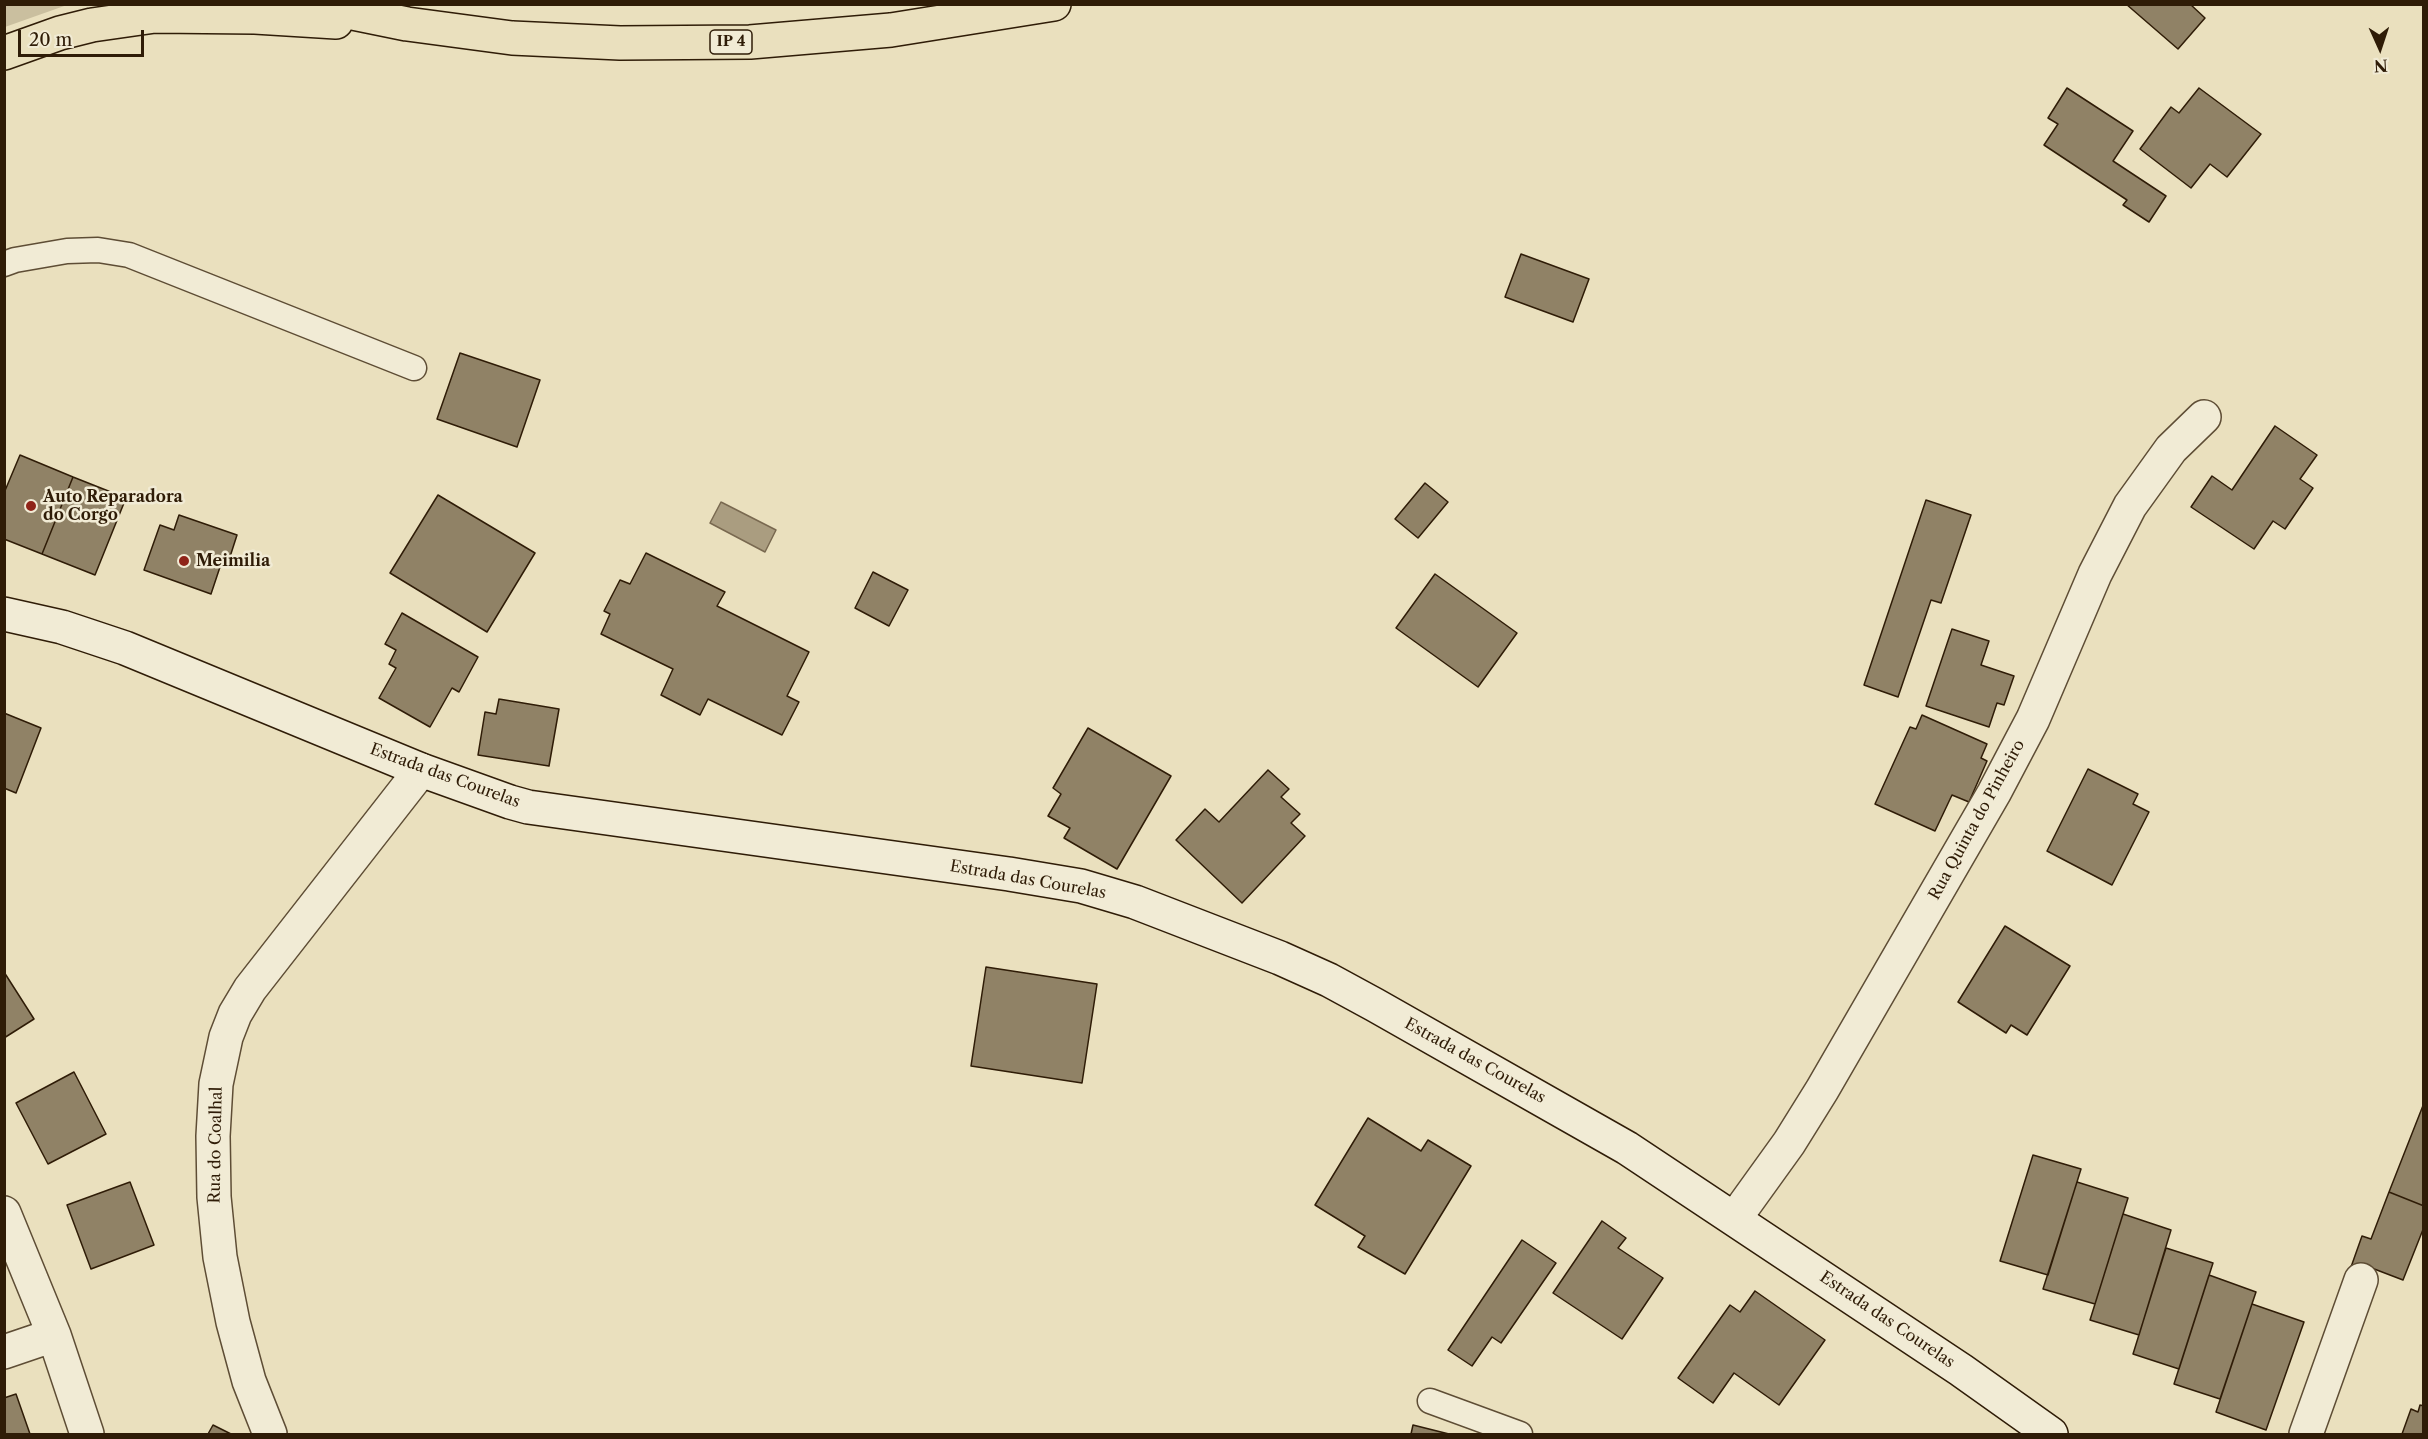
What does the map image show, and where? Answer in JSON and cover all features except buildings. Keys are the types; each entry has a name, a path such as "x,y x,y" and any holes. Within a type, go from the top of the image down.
{"highway":[{"name":"IP 4","path":"309,4 407,24 512,38 620,43 750,42 891,30 1054,4"},
{"path":"4,53 70,30 155,16 255,17 407,24"}],"main road":[{"name":"Rua Quinta do Pinheiro","path":"1735,1218 1789,1143 1822,1090 1994,793 2033,719 2094,574 2130,506 2171,449 2204,417"},
{"name":"Estrada das Courelas","path":"4,614 62,627 125,648 421,770 502,800 528,807 1032,877 1088,888 1136,902 1280,958 1329,980 1574,1117 1735,1218 1979,1381 2040,1432"},
{"name":"Rua do Coalhal","path":"270,1434 244,1361 233,1322 220,1257 214,1197 213,1136 216,1084 226,1037 235,1014 250,989 421,770"},
{"path":"4,1213 54,1335 87,1434"},
{"path":"2306,1434 2361,1280"},
{"path":"4,1352 54,1335"}],"lane":[{"path":"4,264 67,251 98,250 129,255 414,368"},
{"path":"1430,1401 1520,1434"}],"shaded area":[{"path":"5,4 67,4 67,5 5,27"},
{"path":"721,502 776,530 765,552 710,523"}],"place":[{"name":"Auto Reparadora do Corgo","path":"31,506"},
{"name":"Meimilia","path":"184,561"}]}
